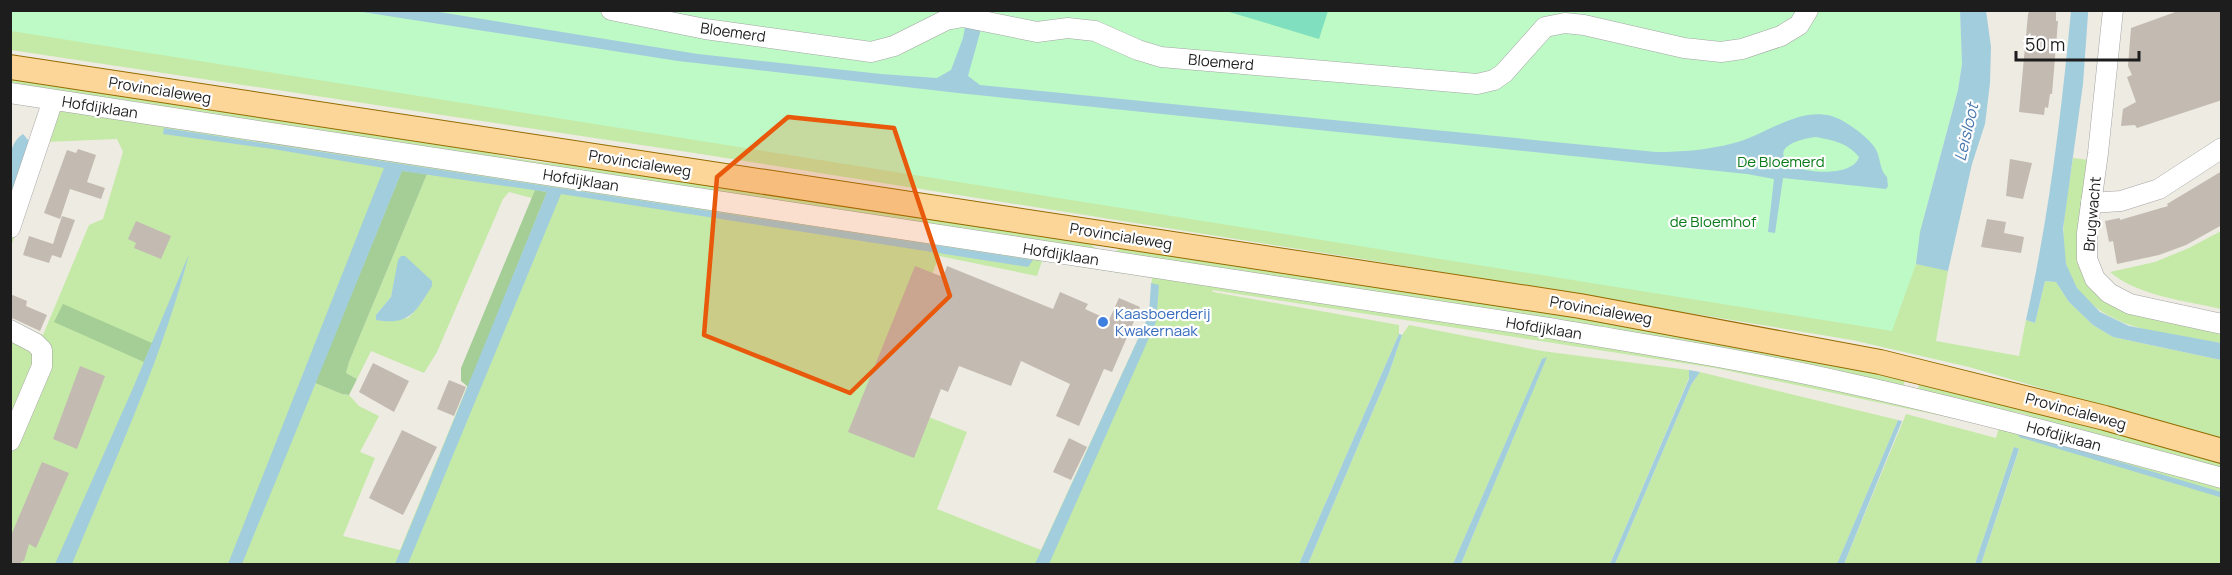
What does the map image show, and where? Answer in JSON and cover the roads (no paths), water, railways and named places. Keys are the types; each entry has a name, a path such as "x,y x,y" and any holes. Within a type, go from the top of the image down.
{"main road":[{"name":"Provincialeweg","path":"10,67 1580,306 1914,370 2105,418 2222,451"}],"street":[{"name":"Bloemerd","path":"611,10 705,29 871,52 894,46 946,20 963,16 1036,32 1068,28 1095,31 1138,50 1161,57 1477,84 1494,80 1504,73 1545,27 1565,23 1584,25 1684,48 1721,52 1743,49 1781,36 1799,25 1808,10"},
{"name":"Brugwacht","path":"2113,10 2087,233 2088,259 2094,279 2109,293 2130,304 2222,324"},
{"name":"Hofdijklaan","path":"11,94 1641,344 1844,382 2034,428 2222,478"},
{"name":"Hofdijklaan","path":"10,228 53,100"},
{"path":"2091,203 2121,201 2159,189 2222,148"},
{"name":"Hofdijklaan","path":"1109,262 1114,235"},
{"path":"10,330 35,343 42,350 42,366 10,441"},
{"path":"1906,398 1914,370"}],"water":[{"path":"356,11 433,11 698,54 937,78 951,70 963,38 968,11 986,11 968,76 980,85 1656,152 1695,150 1734,143 1802,116 1816,114 1843,121 1872,144 1887,177 1888,186 1886,189 1783,178 1775,233 1768,232 1774,179 1747,174 958,93 678,61","holes":["1816,137 1845,145 1859,157 1848,168 1838,171 1806,170 1790,164 1783,153 1786,148 1790,144"]},
{"name":"Leisloot","path":"1960,11 1986,11 1991,47 1990,83 1985,124 1972,164 1948,271 1916,264 1920,232 1958,90 1962,64"},
{"path":"2071,11 2088,11 2088,14 2083,84 2063,229 2066,264 2077,288 2100,312 2129,326 2221,343 2221,360 2113,337 2093,325 2069,302 2056,282 2045,281 2035,323 2026,320 2053,166"},
{"path":"164,128 1033,260 1028,267 561,194 408,564 395,564 547,192 402,171 242,564 228,564 384,168 273,149 163,134"},
{"path":"23,134 29,141 11,196 9,171 11,154 17,139"},
{"path":"189,254 151,372 72,564 55,564 133,388"},
{"path":"401,256 405,256 432,281 432,286 411,315 397,321 376,320 376,315 391,297 398,260"},
{"path":"1151,283 1159,285 1156,322 1049,564 1035,564 1149,315"},
{"path":"1399,334 1402,335 1389,373 1308,564 1299,564"},
{"path":"1547,357 1461,564 1453,564 1542,359"},
{"path":"1689,370 1700,372 1691,385 1615,564 1610,564 1689,379"},
{"path":"1898,420 1902,421 1844,564 1837,564"},
{"path":"2014,447 2019,449 1981,564 1975,564"}],"waterway":[{"path":"2021,435 2222,495"}],"place":[{"name":"Kaasboerderij Kwakernaak","path":"1103,322"}],"park label":[{"name":"De Bloemerd","path":"1781,161"},
{"name":"de Bloemhof","path":"1713,221"}]}
